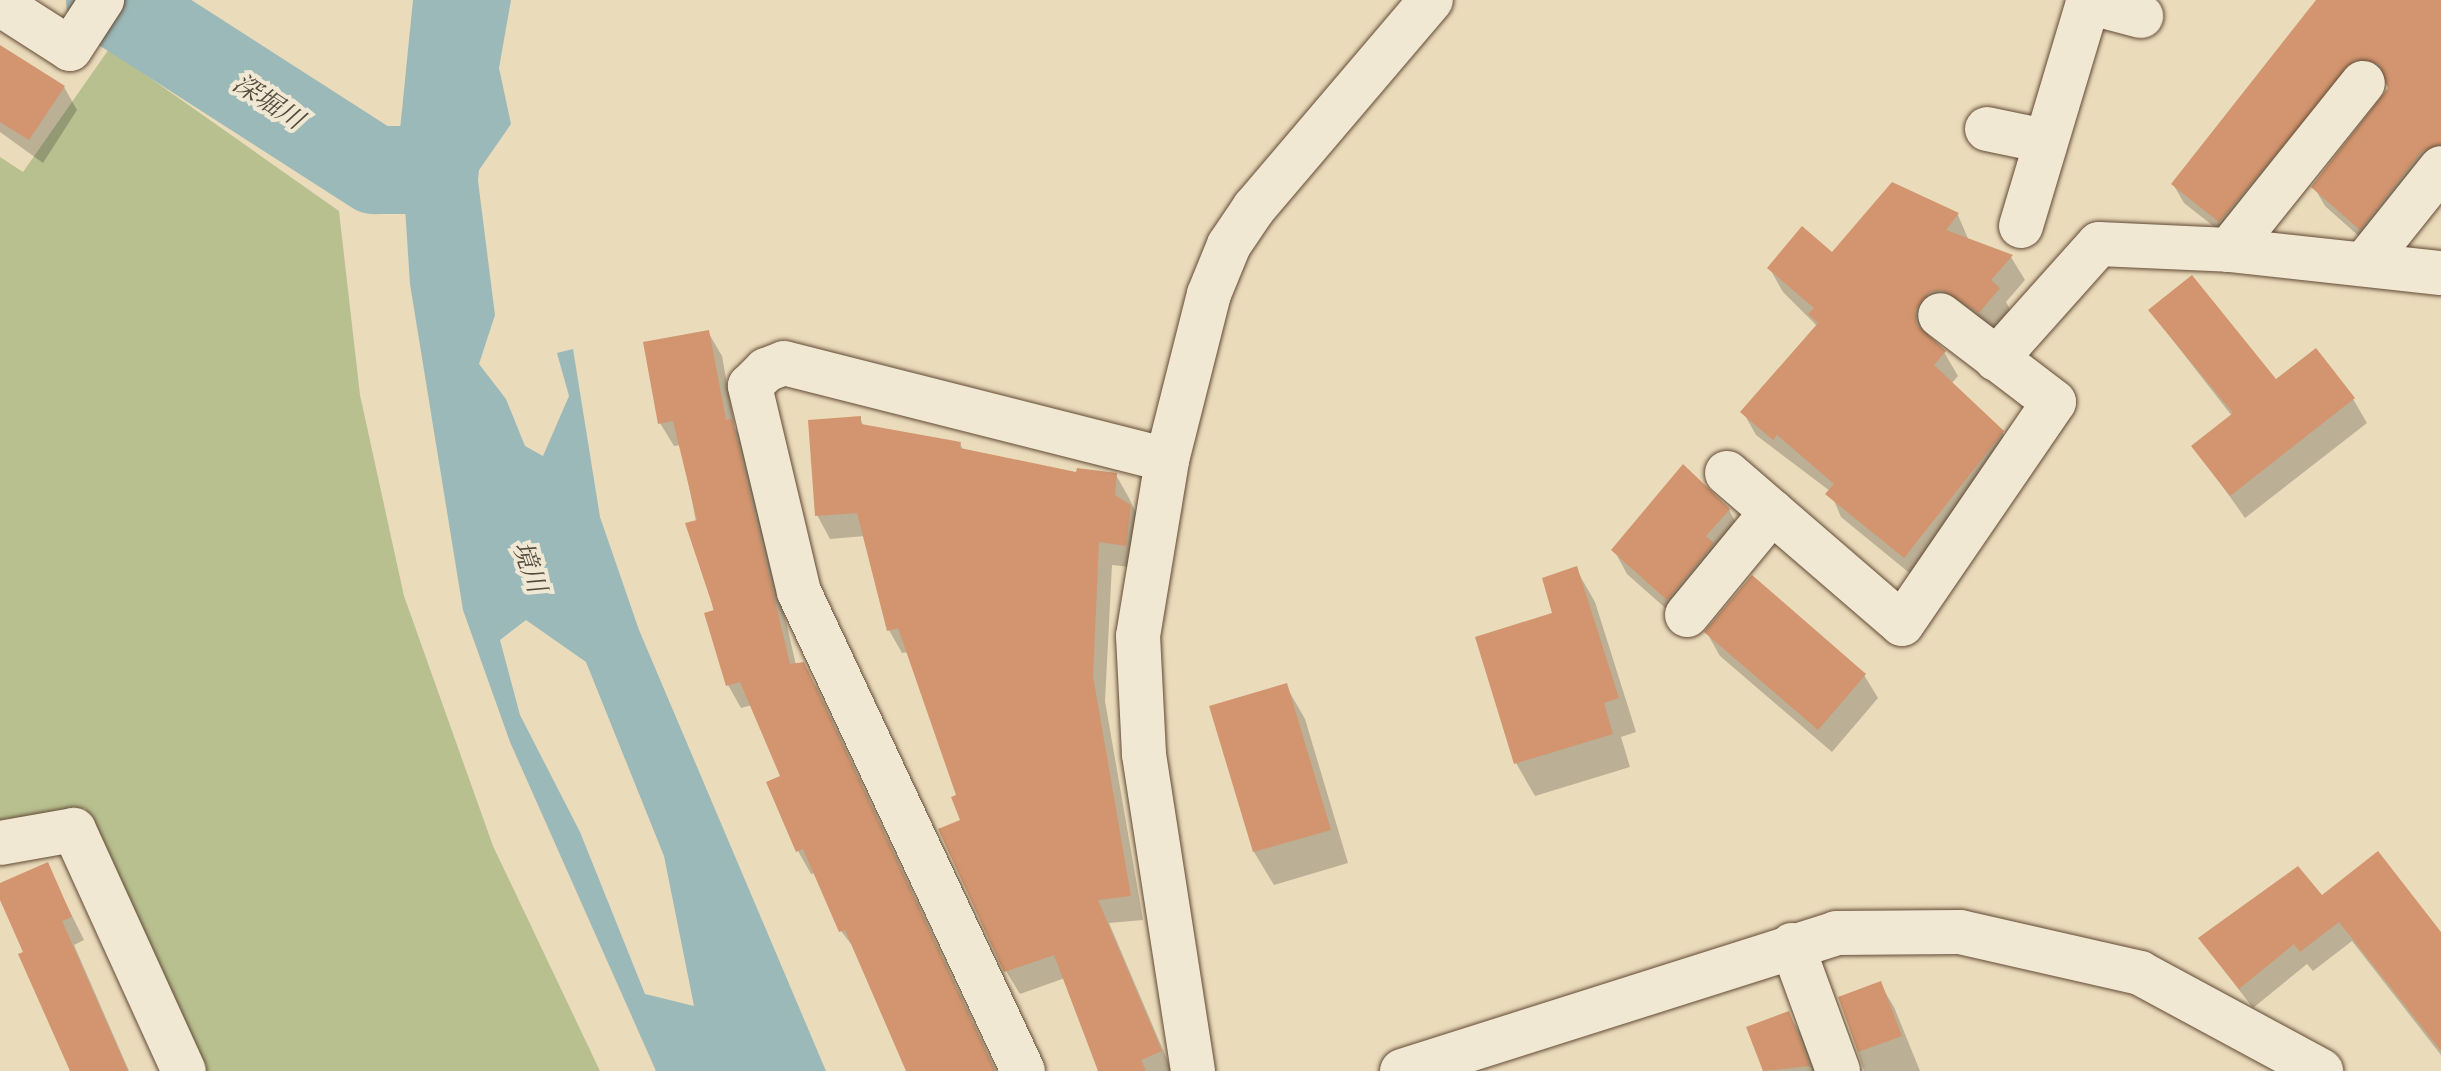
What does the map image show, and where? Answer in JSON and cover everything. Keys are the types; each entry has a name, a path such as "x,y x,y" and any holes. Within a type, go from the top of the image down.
{"street":[{"path":"1193,1071 1144,754 1138,636 1167,460 1209,294 1229,245 1254,208 1431,0"},
{"path":"2021,226 2088,1 2141,16"},
{"path":"0,4 70,49 92,14"},
{"path":"2229,250 2363,83"},
{"path":"1987,129 2045,141"},
{"path":"2366,262 2441,168"},
{"path":"1996,359 2099,244 2229,250 2366,262 2441,273"},
{"path":"1727,473 1902,624 2054,402 1940,315"},
{"path":"1023,1071 799,592 750,386 766,370 784,363 1167,460"},
{"path":"1687,615 1772,512"},
{"path":"0,843 74,830 184,1071"},
{"path":"1402,1071 1484,1059 1792,945 1836,933 1960,932 2044,948 2140,973 2321,1071"},
{"path":"1792,945 1838,1071"}],"green space":[{"path":"109,49 339,211 360,395 404,596 493,846 600,1071 206,1071 85,808 0,824 0,157 23,172"}],"water":[{"name":"境川","path":"413,0 511,0 499,68 511,124 477,173 495,315 479,364 506,399 525,446 543,456 569,396 557,353 573,349 600,517 639,630 826,1071 656,1071 510,742 463,610 410,284 400,130","holes":["526,620 586,662 664,856 694,1006 645,994 580,832 520,715 500,640"]}],"building":[{"path":"2316,0 2441,0 2441,144 2421,152 2360,230 2311,187 2388,88 2379,64 2355,60 2219,222 2171,184"},
{"path":"0,45 65,86 29,140 0,122"},
{"path":"1892,182 1959,213 1946,230 2013,255 1991,280 2000,288 1979,313 1942,290 1930,292 1915,311 1917,325 1946,351 1934,365 2004,431 1904,558 1825,494 1834,484 1777,435 1773,440 1740,412 1818,323 1808,314 1814,308 1767,268 1802,226 1832,252"},
{"path":"2192,275 2276,379 2316,348 2355,398 2230,496 2191,446 2233,413 2148,310"},
{"path":"709,330 726,420 732,419 790,664 804,662 995,1071 906,1071 845,930 839,932 803,849 796,852 766,782 780,776 740,682 726,686 704,613 714,610 685,523 697,520 673,421 658,424 643,342"},
{"path":"861,416 861,424 961,442 960,448 1076,472 1077,468 1117,473 1115,495 1131,505 1126,546 1099,542 1093,676 1131,896 1098,900 1162,1051 1141,1060 1146,1071 1098,1071 1054,955 1004,972 938,829 960,820 951,797 956,795 898,628 887,631 857,513 815,516 808,420"},
{"path":"1683,464 1730,509 1706,536 1714,543 1667,600 1611,550"},
{"path":"1577,566 1619,698 1604,703 1613,734 1514,764 1475,637 1552,613 1542,578"},
{"path":"1752,575 1866,674 1818,730 1704,632"},
{"path":"1287,683 1331,830 1253,852 1209,706"},
{"path":"2378,851 2441,932 2441,1051 2339,922 2300,952 2294,944 2239,989 2198,938 2298,866 2322,895"},
{"path":"48,862 72,917 62,921 128,1071 70,1071 18,954 23,952 0,900 0,883"},
{"path":"1881,981 1902,1036 1858,1052 1838,997"},
{"path":"1789,1011 1810,1066 1763,1071 1746,1027"}],"waterway":[{"name":"深堀川","path":"110,0 375,170 435,170"}]}
